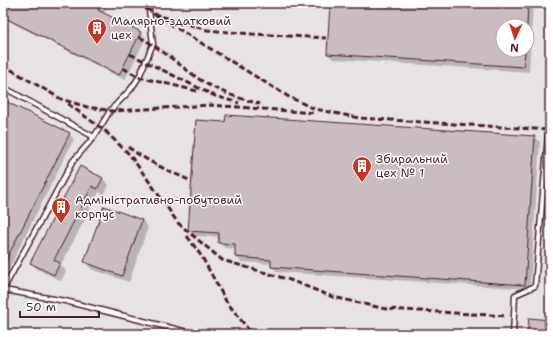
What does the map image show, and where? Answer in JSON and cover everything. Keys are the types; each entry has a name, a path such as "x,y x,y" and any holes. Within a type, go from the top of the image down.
{"lane":[{"path":"146,3 149,10 153,44 139,77 131,89 110,111 94,137 73,161 3,290 65,301 195,334"},
{"path":"3,87 94,137"},
{"path":"513,334 515,295 535,286 550,112"}],"shaded area":[{"path":"3,3 550,3 550,334 3,334"}],"building":[{"name":"Малярно-здатковий цех","path":"3,3 101,3 98,10 141,32 119,75 3,17"},
{"path":"330,3 528,3 527,18 495,18 495,58 525,58 524,67 327,54"},
{"path":"3,100 70,133 3,266"},
{"name":"Збиральний цех № 1","path":"226,115 535,136 525,285 271,267 271,260 235,257 235,244 218,243 219,233 188,231 196,120 225,122"},
{"name":"Адміністративно-побутовий корпус","path":"80,166 103,178 97,189 92,186 54,260 60,263 54,275 30,263"},
{"path":"104,206 142,220 122,276 84,262"},
{"path":"529,318 550,320 550,334 527,334"}],"railway":[{"path":"139,3 154,14 207,30 326,38"},
{"path":"154,14 289,97 315,109 359,118 550,130"},
{"path":"139,37 156,47 212,87 239,98 260,104"},
{"path":"130,54 215,96 239,103"},
{"path":"3,65 61,99 87,107 113,111 211,105 315,113"},
{"path":"123,68 139,77 197,91"},
{"path":"68,104 108,133"},
{"path":"105,131 129,154 178,223 222,260 290,280 333,297 386,309 507,316"},
{"path":"128,147 143,157 189,180"},
{"path":"187,236 202,257 226,301 252,334"},
{"path":"3,331 11,334"}],"place":[{"name":"Малярно-здатковий цех","path":"97,45"},
{"name":"Збиральний цех № 1","path":"362,183"},
{"name":"Адміністративно-побутовий корпус","path":"61,224"}]}
